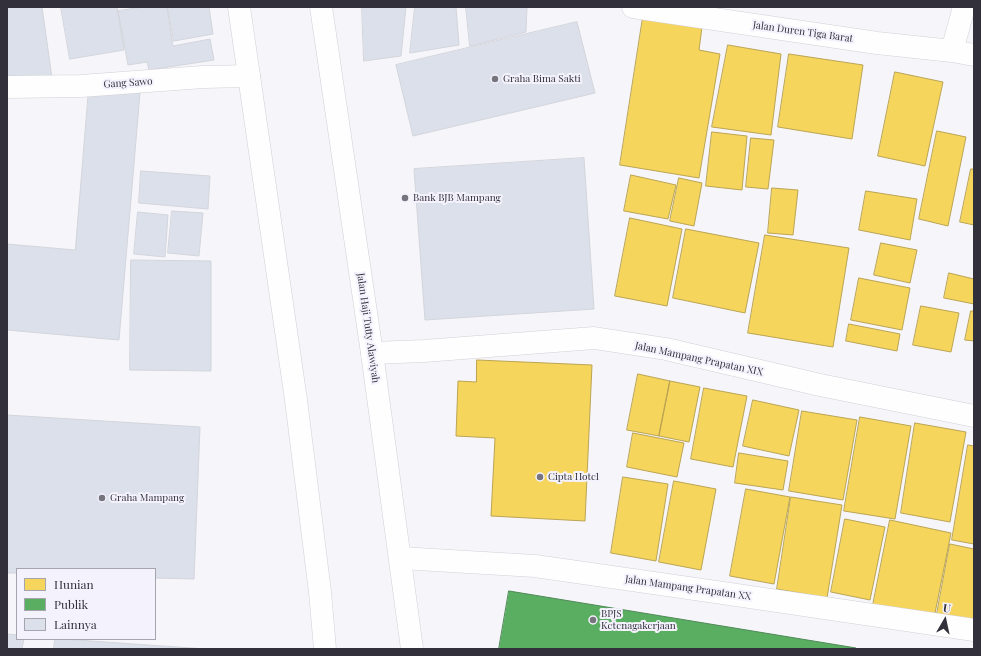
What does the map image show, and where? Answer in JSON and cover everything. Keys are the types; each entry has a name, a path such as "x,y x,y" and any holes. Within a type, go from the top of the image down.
{"street":[{"path":"239,7 296,400 326,649"},
{"name":"Jalan Haji Tutty Alawiyah","path":"321,7 372,353 412,649"},
{"name":"Jalan Duren Tiga Barat","path":"633,7 877,43 952,51 974,55"},
{"path":"952,51 964,7"},
{"name":"Gang Sawo","path":"7,87 82,86 203,77 249,76"},
{"name":"Jalan Mampang Prapatan XIX","path":"372,353 424,351 594,338 666,349 820,385 974,416"},
{"name":"Jalan Mampang Prapatan XX","path":"400,558 535,566 974,630"}],"building: Hunian":[{"path":"643,17 702,27 699,50 720,54 699,178 620,165"},
{"path":"728,45 781,54 771,135 712,127"},
{"path":"789,54 863,65 852,139 778,127"},
{"path":"895,72 943,82 925,166 878,156"},
{"path":"937,131 966,137 948,226 919,219"},
{"path":"712,132 747,136 742,190 706,186"},
{"path":"751,138 774,140 768,189 746,187"},
{"path":"971,169 974,169 974,225 960,222"},
{"path":"631,175 676,185 668,219 624,211"},
{"path":"679,178 702,183 694,226 670,221"},
{"path":"772,188 798,190 793,235 768,233"},
{"path":"866,191 917,199 910,240 859,230"},
{"path":"630,218 682,229 667,306 615,296"},
{"path":"686,229 759,243 745,313 673,298"},
{"path":"765,235 849,248 833,347 748,333"},
{"path":"881,243 917,250 910,283 874,275"},
{"path":"949,273 974,279 974,304 944,298"},
{"path":"859,278 910,288 902,330 851,320"},
{"path":"921,306 959,313 951,352 913,345"},
{"path":"971,311 974,311 974,341 965,340"},
{"path":"849,324 900,334 897,351 846,341"},
{"name":"Cipta Hotel","path":"477,360 592,365 585,521 491,516 495,438 456,436 458,381 476,382"},
{"path":"638,374 670,381 659,436 627,430"},
{"path":"670,381 700,387 689,442 659,436"},
{"path":"704,388 747,396 733,467 691,459"},
{"path":"753,400 799,410 789,456 743,446"},
{"path":"802,411 857,420 843,500 789,491"},
{"path":"860,417 911,426 895,519 844,511"},
{"path":"915,423 966,432 950,522 901,513"},
{"path":"633,433 684,443 677,477 627,467"},
{"path":"968,445 974,446 974,544 952,540"},
{"path":"739,453 788,461 783,490 735,483"},
{"path":"623,477 668,484 656,561 611,553"},
{"path":"674,481 716,489 701,570 659,562"},
{"path":"746,489 790,497 774,584 730,576"},
{"path":"791,497 842,505 827,598 777,589"},
{"path":"845,519 885,527 870,600 831,592"},
{"path":"890,520 951,533 933,623 872,610"},
{"path":"950,544 974,549 974,626 936,619"}],"building: Publik":[{"name":"BPJS Ketenagakerjaan","path":"509,591 856,648 856,649 499,649"}],"building: Lainnya":[{"path":"7,7 42,7 52,78 7,77"},
{"path":"61,7 117,7 124,50 70,59"},
{"path":"144,7 167,7 173,46 210,39 214,60 149,70 147,62 128,65 118,11"},
{"path":"168,7 209,7 213,34 174,41"},
{"path":"362,7 406,7 401,56 364,61"},
{"path":"415,7 456,7 459,45 410,53"},
{"path":"466,7 527,7 526,32 470,46"},
{"name":"Graha Bima Sakti","path":"577,22 595,93 413,136 396,65"},
{"path":"89,88 140,93 119,340 7,330 7,244 75,250"},
{"path":"584,158 594,309 425,320 414,169"},
{"path":"141,171 210,176 208,209 139,203"},
{"path":"172,211 203,213 199,256 168,253"},
{"path":"138,212 168,215 165,257 134,254"},
{"path":"131,260 211,261 211,371 130,370"},
{"name":"Graha Mampang","path":"7,415 200,427 194,579 156,578 156,568 16,568 16,573 7,573"},
{"path":"7,634 16,635 16,640 24,640 22,649 7,649"},
{"path":"55,640 76,640 206,649 54,649"}],"place":[{"name":"Graha Bima Sakti","path":"495,79"},
{"name":"Bank BJB Mampang","path":"405,198"},
{"name":"Cipta Hotel","path":"540,477"},
{"name":"Graha Mampang","path":"102,498"},
{"name":"BPJS Ketenagakerjaan","path":"593,620"}]}
